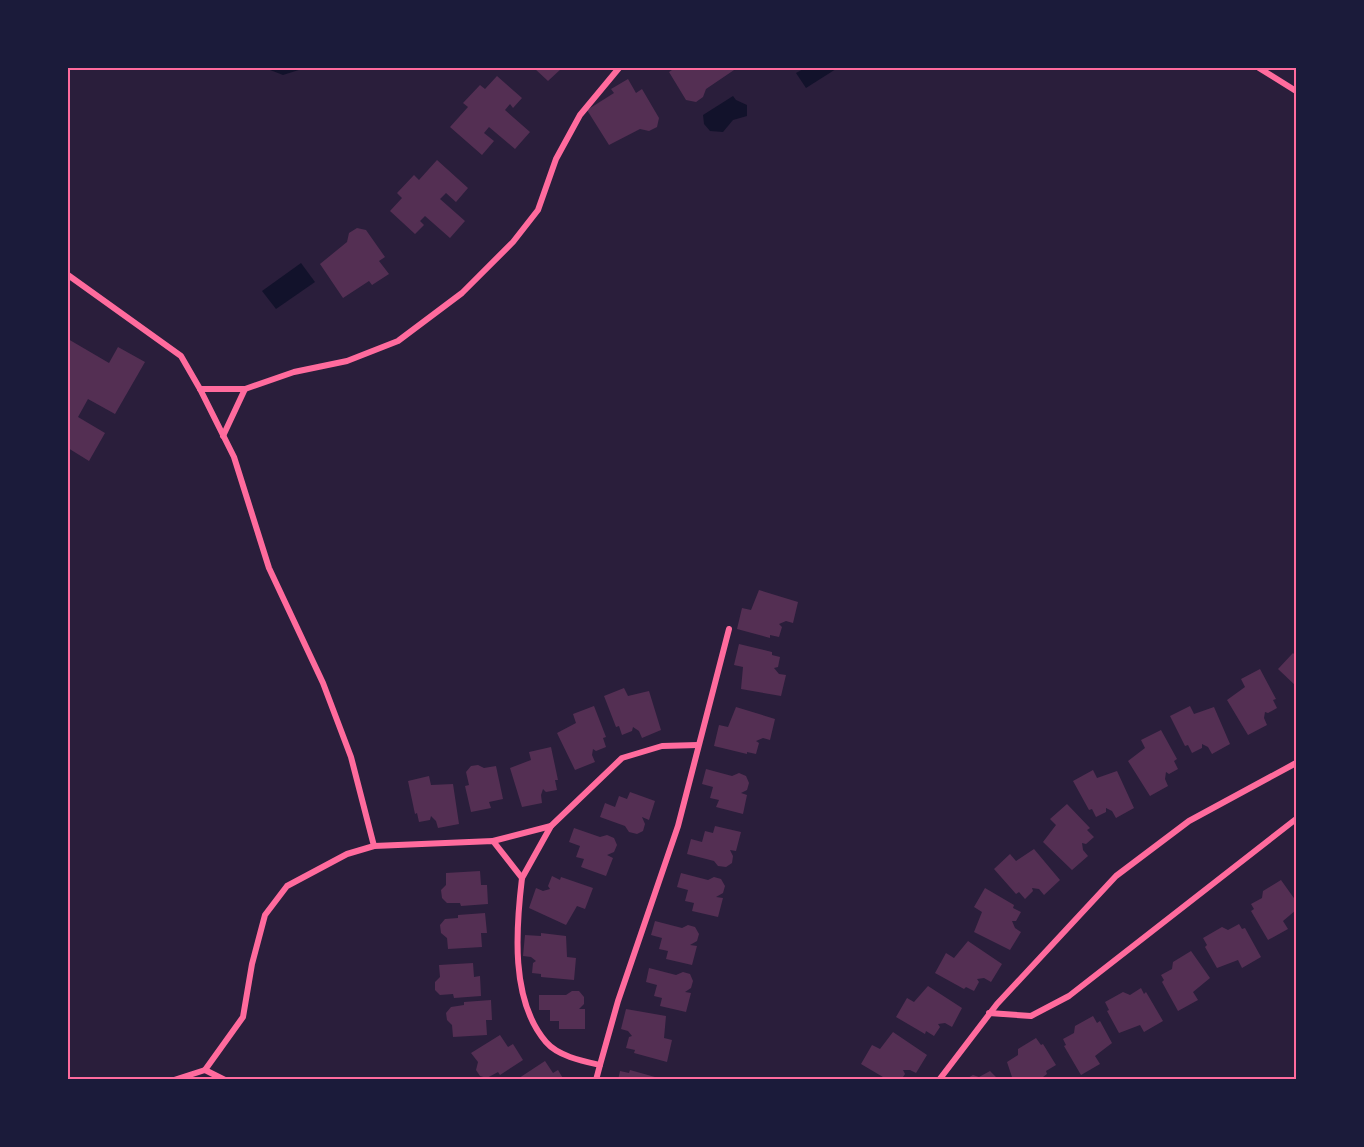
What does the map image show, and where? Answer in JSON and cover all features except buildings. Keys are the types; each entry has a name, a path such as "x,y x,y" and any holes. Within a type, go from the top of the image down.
{"street":[{"path":"200,389 245,389 294,372 347,361 398,341 462,293 513,242 538,210 556,159 580,115 619,68"},
{"path":"1259,68 1296,91"},
{"path":"68,275 181,356 200,389 234,457 269,568 322,683 351,757 374,846"},
{"path":"223,436 245,389"},
{"path":"596,1080 621,991 678,826 729,629"},
{"path":"600,1065 573,1059 547,1043 531,1019 520,979 516,926 522,878 551,826 622,758 662,746 698,745"},
{"path":"939,1080 989,1013 1094,898 1139,856 1198,816 1296,763"},
{"path":"989,1013 1031,1016 1070,996 1296,819"},
{"path":"174,1080 205,1070 243,1017 252,964 265,915 287,886 347,854 374,846 493,841 551,826"},
{"path":"493,841 522,878"},
{"path":"205,1070 225,1080"}],"shaded area":[{"path":"68,68 1296,68 1296,1079 68,1079"},
{"path":"265,68 305,68 283,75"},
{"path":"805,68 836,69 806,88 796,73"},
{"path":"733,96 747,105 747,116 733,120 723,132 710,131 704,124 703,115"},
{"path":"301,263 315,282 276,309 262,291"}]}
